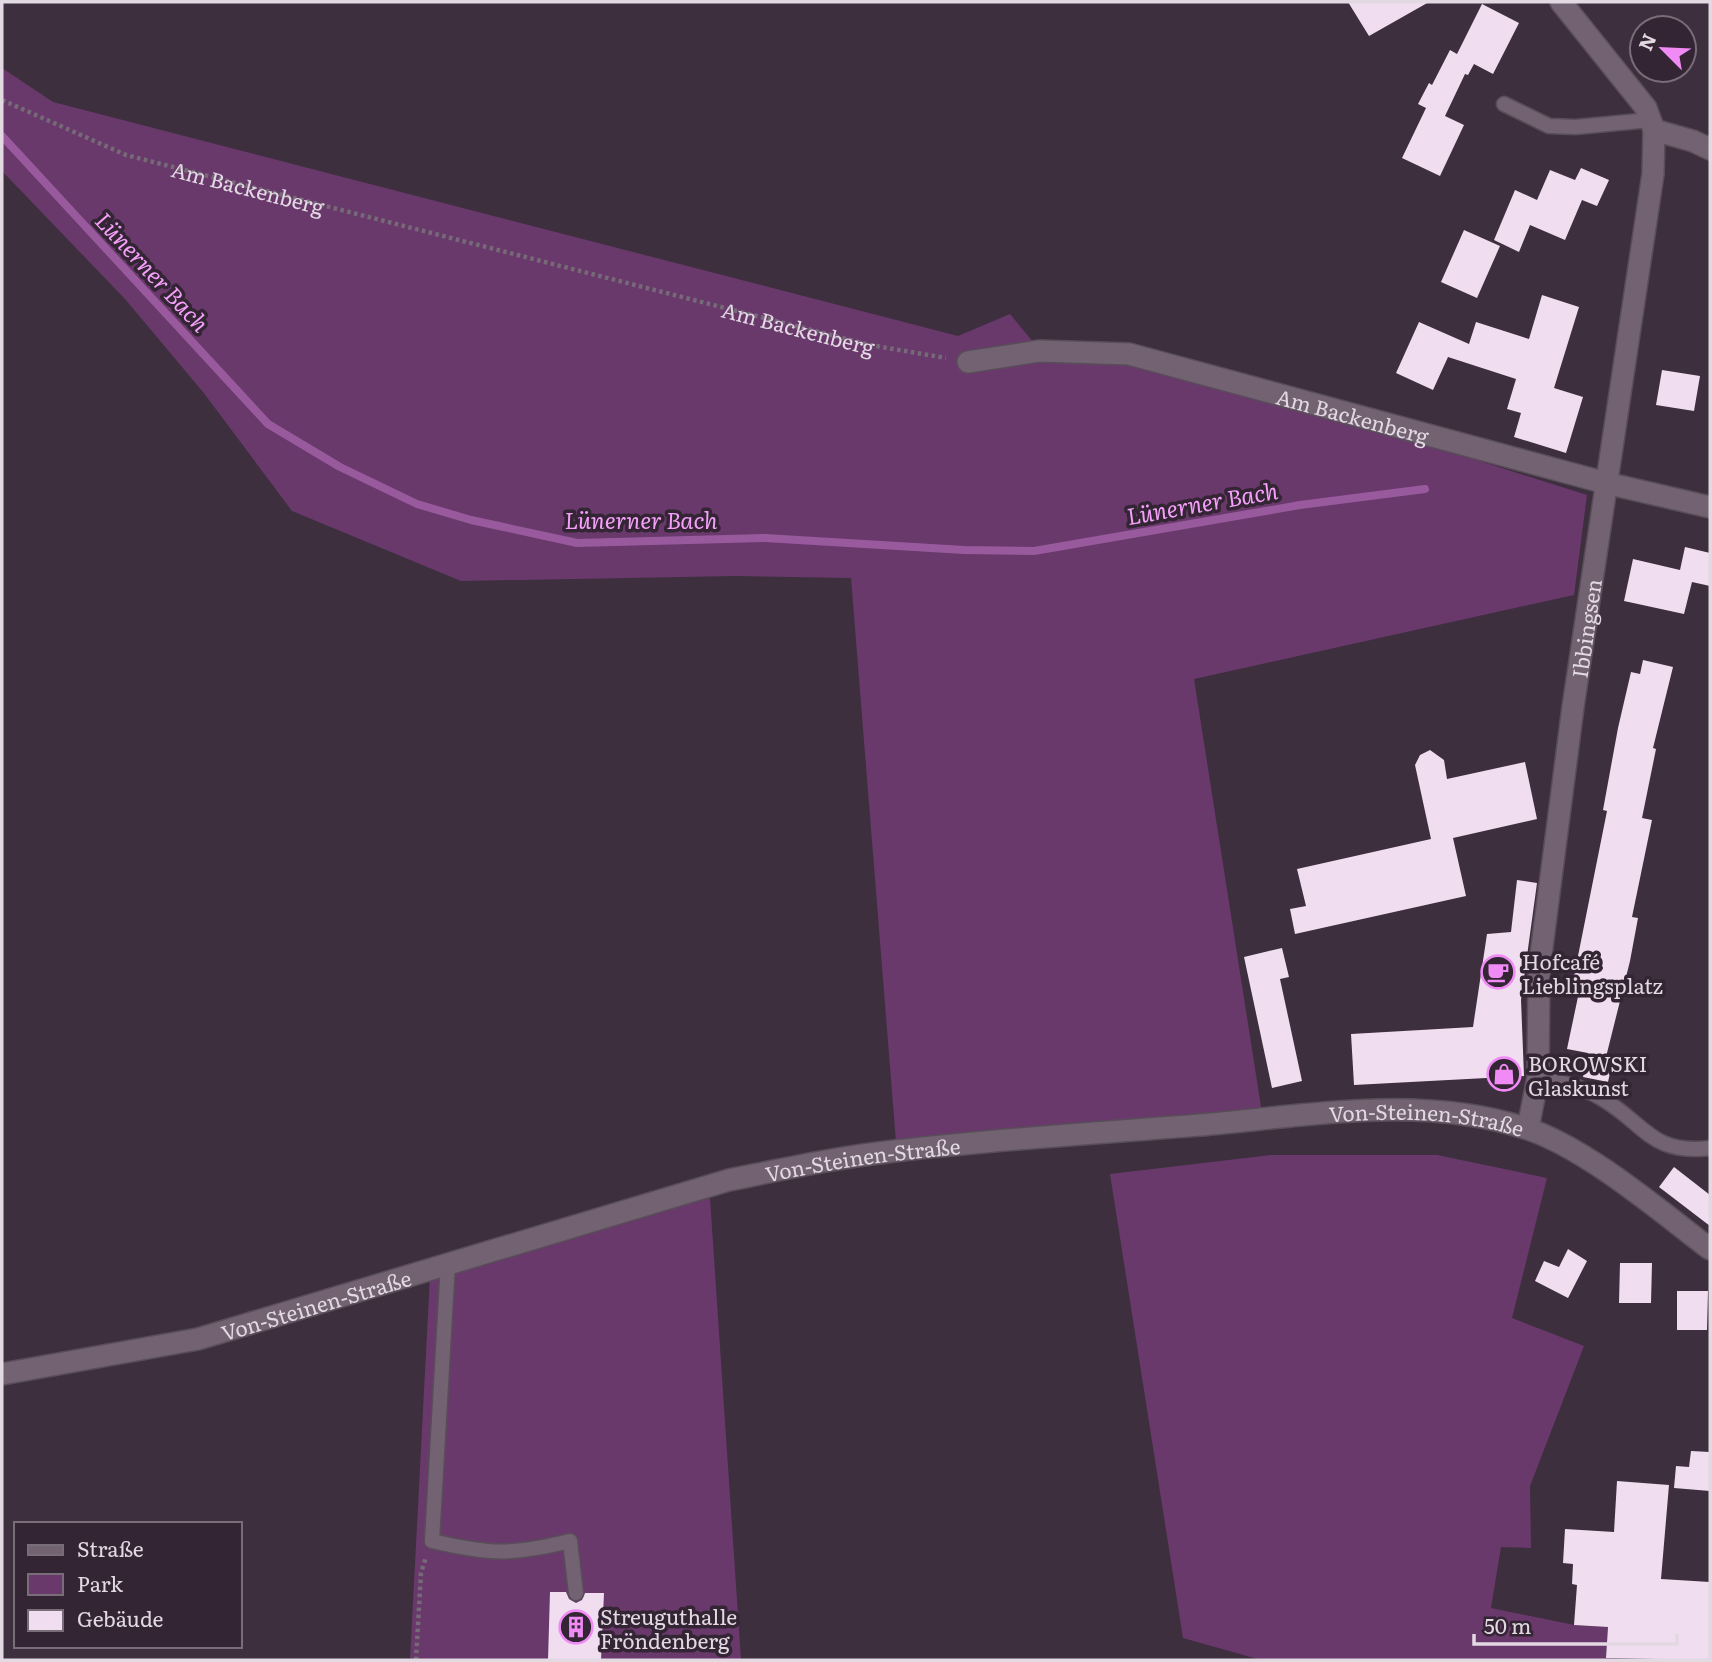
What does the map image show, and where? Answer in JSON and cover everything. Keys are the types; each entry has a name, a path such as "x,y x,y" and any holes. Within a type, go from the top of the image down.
{"street":[{"name":"Ibbingsen","path":"1528,1128 1538,1077 1539,970 1606,483 1653,174 1652,125 1635,91 1561,2"},
{"path":"1652,125 1710,149"},
{"name":"Am Backenberg","path":"968,362 1038,351 1129,354 1606,483 1710,507"},
{"name":"Von-Steinen-Straße","path":"2,1374 198,1339 729,1180 895,1151 1417,1109 1471,1114 1528,1128 1614,1177 1710,1249"}],"lane":[{"path":"1504,104 1549,126 1652,125"},
{"path":"1538,1077 1574,1085 1601,1098 1662,1145 1678,1149 1710,1148"},
{"path":"448,1263 432,1541 475,1551 519,1553 570,1541 576,1593"}],"path":[{"name":"Am Backenberg","path":"2,100 126,155 870,345 968,362"},
{"path":"416,1660 421,1573 432,1541"}],"green space":[{"path":"2,68 53,102 958,336 1010,314 1038,348 1128,359 1271,395 1587,495 1574,595 1194,679 1262,1113 896,1142 851,578 735,576 461,581 292,511 203,392 125,299 2,171"},
{"path":"1271,1155 1437,1155 1547,1178 1512,1318 1584,1346 1530,1486 1531,1548 1501,1547 1491,1608 1574,1625 1608,1627 1606,1658 1638,1660 1261,1660 1183,1638 1110,1174"},
{"path":"710,1198 741,1660 410,1660 430,1276 574,1232"}],"building":[{"path":"1348,2 1429,2 1369,36"},
{"path":"1482,4 1519,23 1493,74 1474,64 1468,75 1465,74 1445,116 1464,125 1440,176 1402,158 1426,108 1418,104 1429,83 1432,85 1450,50 1457,54"},
{"path":"1581,168 1609,180 1597,206 1582,200 1565,240 1530,225 1519,252 1494,240 1515,190 1537,200 1550,170 1575,180"},
{"path":"1464,230 1500,246 1477,298 1441,282"},
{"path":"1542,295 1579,307 1554,388 1583,397 1566,453 1514,437 1521,413 1507,409 1516,379 1448,357 1433,390 1396,373 1419,322 1469,344 1476,322 1529,339"},
{"path":"1662,370 1700,376 1694,411 1656,405"},
{"path":"1685,547 1710,553 1710,586 1692,582 1684,614 1624,601 1633,559 1680,570"},
{"path":"1643,660 1673,667 1653,748 1656,749 1642,818 1652,820 1632,917 1638,918 1630,961 1606,1057 1613,1059 1608,1082 1583,1077 1588,1053 1567,1049 1579,992 1571,991 1607,811 1603,810 1618,728 1631,672 1640,674"},
{"path":"1430,750 1444,760 1447,779 1525,762 1537,819 1453,838 1466,896 1295,934 1290,909 1306,906 1297,869 1431,839 1415,765 1420,755"},
{"path":"1517,880 1537,883 1521,1000 1524,1076 1354,1085 1351,1034 1473,1027 1487,934 1511,932"},
{"path":"1282,948 1289,977 1280,979 1302,1081 1272,1088 1244,957"},
{"path":"1674,1167 1710,1195 1710,1226 1659,1187"},
{"path":"1568,1249 1587,1261 1568,1298 1535,1281 1544,1261 1559,1267"},
{"path":"1620,1263 1652,1263 1651,1303 1619,1303"},
{"path":"1677,1291 1708,1291 1707,1330 1677,1330"},
{"path":"1691,1451 1710,1452 1710,1491 1674,1488 1676,1466 1689,1467"},
{"path":"1617,1481 1669,1485 1661,1579 1710,1582 1710,1660 1606,1658 1608,1627 1574,1625 1577,1585 1572,1584 1573,1564 1563,1563 1565,1529 1614,1532"},
{"name":"Streuguthalle Fröndenberg","path":"550,1592 566,1592 569,1599 576,1603 582,1600 585,1593 604,1593 601,1660 548,1660"}],"waterway":[{"name":"Lünerner Bach","path":"2,136 268,424 340,467 417,504 471,520 577,543 765,538 964,550 1034,551 1300,505 1425,489"}],"place":[{"name":"Hofcafé Lieblingsplatz","path":"1498,972"},
{"name":"BOROWSKI Glaskunst","path":"1504,1074"},
{"name":"Streuguthalle Fröndenberg","path":"576,1627"}]}
